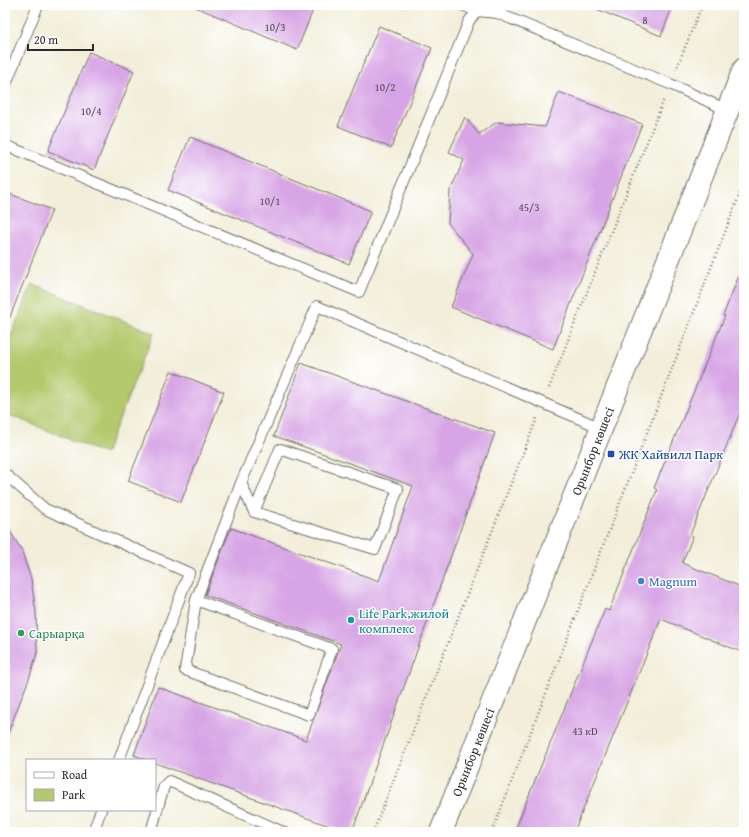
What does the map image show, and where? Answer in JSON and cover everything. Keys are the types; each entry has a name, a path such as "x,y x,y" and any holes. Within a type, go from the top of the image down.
{"street":[{"name":"Орынбор көшесі","path":"441,832 744,69"}],"lane":[{"path":"5,86 38,5"},
{"path":"462,5 477,12 497,13 670,84 728,110"},
{"path":"5,145 359,292 469,21 477,12"},
{"path":"196,600 332,649 309,715 185,670 196,600 241,483 317,306 601,428"},
{"path":"241,483 254,512 375,549 398,489 280,449 254,512"},
{"path":"5,474 45,509 189,573 120,759"},
{"path":"151,832 164,786 169,782 284,832"},
{"path":"93,832 101,811"}],"path":[{"path":"674,76 702,5"},
{"path":"373,832 666,95"},
{"path":"492,832 744,183"}],"green space":[{"path":"32,284 154,333 105,454 5,413 5,350"}],"building":[{"path":"191,5 315,5 297,50"},
{"path":"587,5 673,5 661,36"},
{"path":"379,26 432,48 391,148 338,126"},
{"path":"89,52 134,71 94,170 48,151"},
{"path":"559,92 642,124 553,349 451,307 473,254 448,223 450,191 464,160 449,152 465,117 479,134 497,122 545,127"},
{"path":"190,137 371,211 349,264 168,190"},
{"path":"5,192 52,210 6,327 5,327"},
{"path":"743,265 744,403 690,535 693,536 682,563 744,588 744,653 661,619 574,832 514,832 605,609 609,611 657,490 654,488 725,316 723,316"},
{"name":"Life Park,жилой комплекс","path":"301,363 495,433 352,832 346,832 156,763 156,759 144,759 134,755 158,687 306,740 341,644 205,595 231,528 379,581 413,486 274,436"},
{"path":"171,371 224,392 181,502 128,481"},
{"name":"Сарыарқа","path":"5,523 21,549 31,579 36,613 37,653 30,676 6,738 5,737"}],"place":[{"name":"ЖК Хайвилл Парк","path":"611,454"},
{"name":"Magnum","path":"641,581"},
{"name":"Life Park,жилой комплекс","path":"351,620"},
{"name":"Сарыарқа","path":"21,633"}]}
